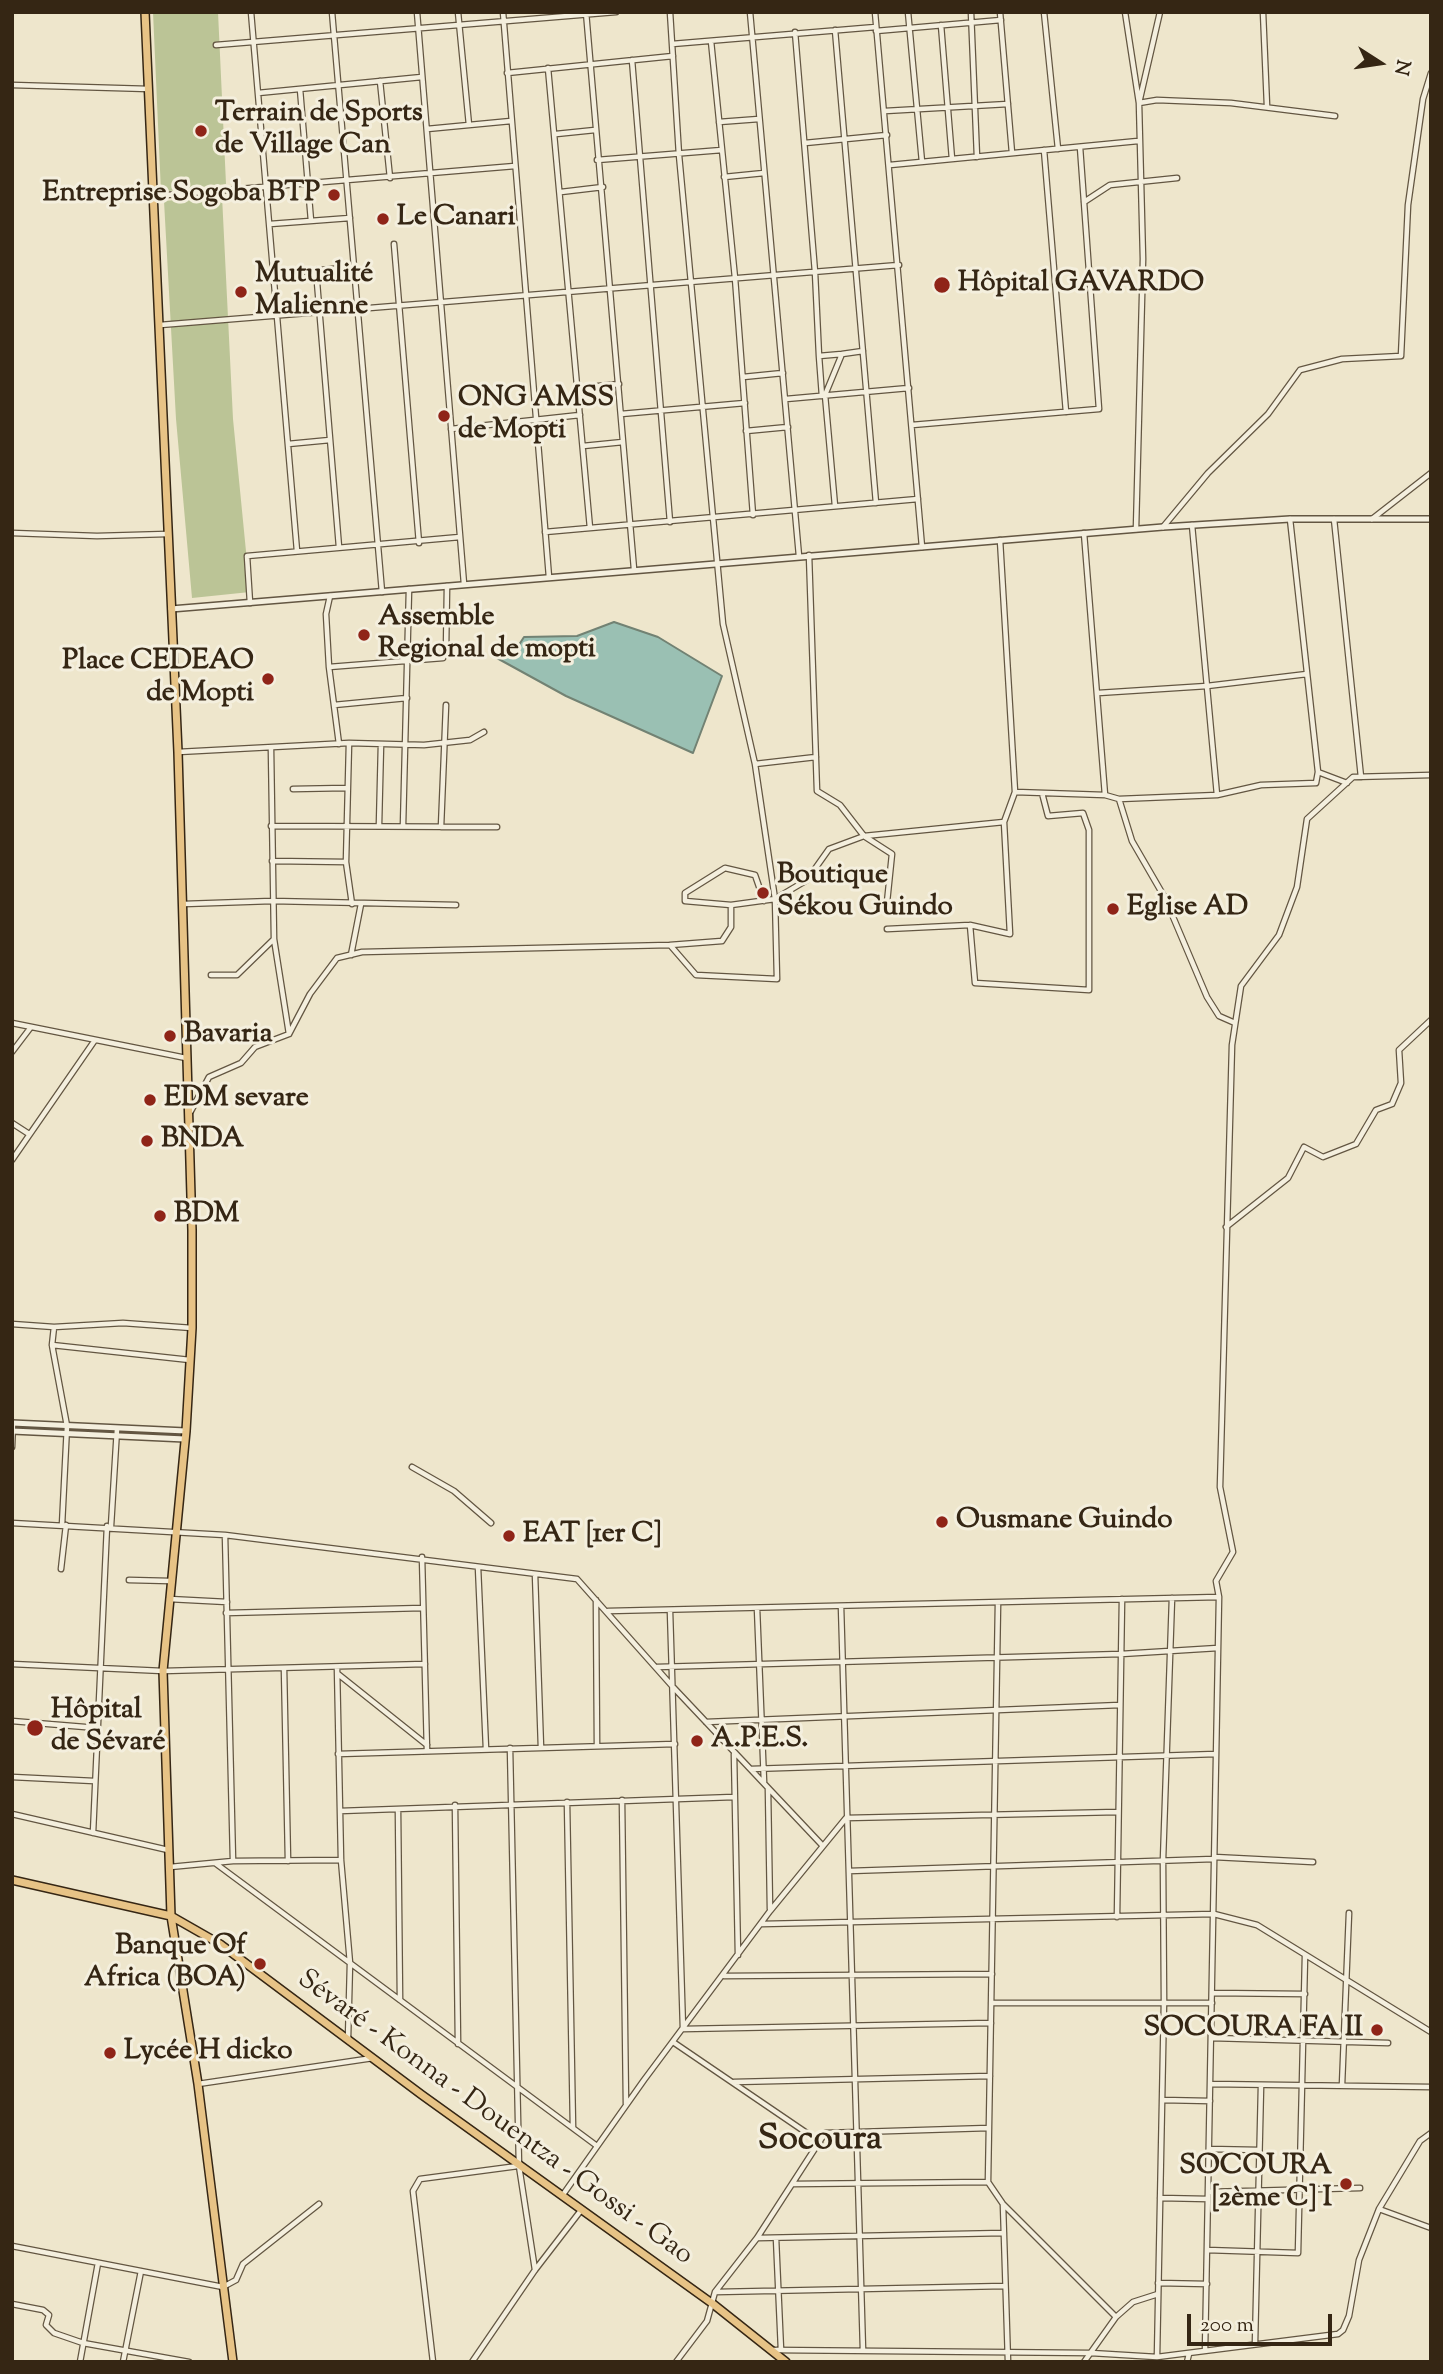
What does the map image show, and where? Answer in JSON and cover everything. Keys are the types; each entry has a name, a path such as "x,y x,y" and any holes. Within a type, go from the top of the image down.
{"main road":[{"path":"145,12 178,752 190,1113 192,1328 186,1435 163,1671 171,1916 198,2084 233,2362"},
{"name":"Sévaré - Konna - Douentza - Gossi - Gao","path":"12,1880 171,1916 220,1944 519,2166 583,2208 778,2350 786,2362"}],"street":[{"path":"251,12 297,551"},
{"path":"332,12 383,592"},
{"path":"417,12 464,584"},
{"path":"458,12 469,125"},
{"path":"503,12 549,577"},
{"path":"216,45 616,12"},
{"path":"670,12 679,155 725,643 755,764 775,899 778,979 696,975 670,945"},
{"path":"750,12 799,556"},
{"path":"875,12 888,135 922,547"},
{"path":"908,12 922,162"},
{"path":"971,12 977,157"},
{"path":"1000,12 1013,153"},
{"path":"1044,12 1058,149"},
{"path":"1125,12 1139,103 1143,259 1136,529"},
{"path":"1139,103 1160,12"},
{"path":"1263,12 1267,106"},
{"path":"586,14 634,569"},
{"path":"672,44 795,32 909,28 1001,20"},
{"path":"941,25 952,159"},
{"path":"835,30 876,503"},
{"path":"795,32 816,272 819,356 835,506"},
{"path":"711,41 735,278 753,515"},
{"path":"507,73 673,56"},
{"path":"632,60 670,522"},
{"path":"548,68 590,528"},
{"path":"1163,527 1208,473 1268,414 1300,370 1342,359 1401,356 1408,205 1423,99 1431,73"},
{"path":"258,93 422,77"},
{"path":"380,81 390,178"},
{"path":"12,85 150,89"},
{"path":"300,89 311,221"},
{"path":"1139,103 1157,100 1267,106 1335,116"},
{"path":"885,111 1008,104"},
{"path":"719,122 759,119"},
{"path":"427,129 512,121"},
{"path":"555,134 595,130"},
{"path":"805,143 888,135"},
{"path":"890,165 1138,141"},
{"path":"912,425 1098,409 1096,343 1080,147"},
{"path":"597,160 722,150"},
{"path":"1044,150 1066,412"},
{"path":"155,196 515,166"},
{"path":"724,177 764,173"},
{"path":"1084,203 1110,185 1177,178"},
{"path":"561,192 603,187"},
{"path":"270,225 350,218"},
{"path":"394,244 419,543"},
{"path":"160,325 899,265"},
{"path":"275,274 355,267"},
{"path":"316,270 339,547"},
{"path":"819,356 863,351"},
{"path":"823,396 842,354"},
{"path":"743,377 783,373"},
{"path":"578,388 619,384"},
{"path":"786,399 909,388"},
{"path":"621,414 746,403"},
{"path":"451,429 580,415"},
{"path":"746,431 788,427"},
{"path":"288,444 330,440"},
{"path":"583,446 624,442"},
{"path":"1372,519 1431,473"},
{"path":"545,532 918,499"},
{"path":"170,609 1163,527 1290,519 1431,519"},
{"path":"1015,792 1105,795 1119,799 1217,795 1261,785 1316,783 1318,772 1290,519"},
{"path":"1334,519 1361,777"},
{"path":"1192,525 1217,795"},
{"path":"12,533 97,537 167,534"},
{"path":"1084,533 1105,795"},
{"path":"250,603 247,556 419,543 460,537"},
{"path":"887,929 970,925 1010,934 1004,822 1015,792 1000,540"},
{"path":"809,555 817,791 840,805 864,836 892,854 886,912"},
{"path":"329,667 439,659 445,654 447,586"},
{"path":"403,826 409,589"},
{"path":"330,596 326,614 329,667 339,744"},
{"path":"1098,694 1207,686 1307,674"},
{"path":"334,705 407,698"},
{"path":"441,827 446,705"},
{"path":"178,752 349,743 405,745 470,740 484,732"},
{"path":"349,743 345,862 352,904"},
{"path":"379,825 381,744"},
{"path":"271,748 274,939 289,1034"},
{"path":"755,764 816,757"},
{"path":"1318,772 1347,783"},
{"path":"1205,2351 1219,1597 1216,1581 1233,1552 1220,1487 1227,1304 1225,1227 1235,1023 1241,986 1279,935 1297,887 1307,819 1353,777 1431,775"},
{"path":"293,789 346,788"},
{"path":"970,925 975,984 1089,990 1089,830 1083,813 1048,816 1042,793"},
{"path":"1119,799 1132,841 1165,898 1207,997 1219,1016 1235,1023"},
{"path":"764,901 755,876 725,868 685,893 685,901 731,905 764,901 775,899 807,880 829,849 864,836 1004,822"},
{"path":"271,826 497,827"},
{"path":"272,861 345,862"},
{"path":"184,904 272,901 456,905"},
{"path":"351,955 361,904"},
{"path":"190,1113 209,1077 241,1063 256,1047 289,1034 310,994 337,958 362,951 670,945 722,941 731,928 731,905"},
{"path":"211,975 237,975 274,939"},
{"path":"1225,1227 1288,1178 1304,1147 1323,1157 1356,1144 1376,1110 1392,1104 1401,1083 1399,1050 1431,1020"},
{"path":"12,1023 189,1059"},
{"path":"12,1052 31,1027"},
{"path":"12,1160 94,1040"},
{"path":"12,1123 29,1135"},
{"path":"12,1324 54,1327 123,1323 192,1328"},
{"path":"54,1327 52,1345 67,1429 61,1569"},
{"path":"52,1345 190,1360"},
{"path":"12,1447 13,1427 186,1435"},
{"path":"93,1833 100,1668 117,1432"},
{"path":"412,1467 454,1491 491,1523"},
{"path":"12,1523 109,1526 225,1535 422,1557 578,1579 673,1687 821,1845"},
{"path":"225,1535 233,1861"},
{"path":"422,1557 427,1748"},
{"path":"478,1567 486,1749"},
{"path":"535,1574 541,1748"},
{"path":"129,1580 170,1581"},
{"path":"607,1611 1219,1597"},
{"path":"1157,2357 1164,2001 1163,1860 1172,1598"},
{"path":"168,1599 227,1602"},
{"path":"596,1599 597,1746"},
{"path":"1117,1917 1122,1600"},
{"path":"998,1602 988,2182 1003,2204 1116,2317"},
{"path":"841,1606 863,2350"},
{"path":"226,1613 423,1608"},
{"path":"757,1608 764,1782"},
{"path":"670,1611 683,2029"},
{"path":"656,1667 759,1662 1121,1654 1217,1648"},
{"path":"12,1664 163,1671 425,1664"},
{"path":"337,1667 341,1860 350,1963 348,2039"},
{"path":"284,1668 288,1861"},
{"path":"337,1674 427,1748"},
{"path":"705,1722 761,1717 1121,1705"},
{"path":"12,1721 97,1728"},
{"path":"338,1754 427,1748 675,1744"},
{"path":"510,1748 519,2166 535,2270"},
{"path":"734,1753 738,1955"},
{"path":"750,1769 1216,1754"},
{"path":"12,1777 94,1781"},
{"path":"768,1788 770,1911"},
{"path":"340,1811 734,1797"},
{"path":"622,1800 626,2104"},
{"path":"567,1802 573,2128"},
{"path":"455,1805 458,2044"},
{"path":"398,1810 400,2000"},
{"path":"562,2196 626,2104 770,1911 821,1845 846,1818 1118,1812"},
{"path":"12,1814 169,1850"},
{"path":"849,1871 1214,1858 1313,1861"},
{"path":"170,1867 233,1861 341,1860"},
{"path":"215,1863 597,2146"},
{"path":"1342,2085 1349,1913"},
{"path":"762,1924 1214,1914 1257,1925 1431,2032"},
{"path":"1207,2250 1298,2253 1305,1955"},
{"path":"723,1976 992,1973"},
{"path":"1212,1993 1305,1994"},
{"path":"991,2003 1212,2003"},
{"path":"683,2029 853,2028 991,2023"},
{"path":"1211,2038 1388,2043"},
{"path":"673,2042 820,2142"},
{"path":"198,2084 373,2058"},
{"path":"734,2082 990,2076"},
{"path":"1210,2084 1431,2087"},
{"path":"1255,2344 1261,2086"},
{"path":"1162,2100 1210,2101"},
{"path":"676,2362 707,2321 715,2292 757,2238 825,2133 989,2128"},
{"path":"776,2238 778,2350 1091,2353 1157,2357 1338,2334 1343,2330 1353,2297 1359,2260 1379,2209 1420,2141 1431,2133"},
{"path":"1209,2149 1259,2150"},
{"path":"433,2362 413,2191 420,2179 519,2166"},
{"path":"792,2184 988,2182"},
{"path":"1208,2192 1299,2192 1360,2188"},
{"path":"1160,2198 1208,2199"},
{"path":"12,2246 223,2287 236,2280 243,2264 319,2204"},
{"path":"1003,2204 1008,2362"},
{"path":"472,2362 535,2270 583,2208"},
{"path":"1379,2209 1431,2228"},
{"path":"757,2238 1004,2233"},
{"path":"80,2362 98,2263"},
{"path":"124,2362 141,2271"},
{"path":"1158,2283 1207,2284"},
{"path":"715,2292 1006,2286"},
{"path":"1084,2362 1116,2317 1133,2302 1158,2294"},
{"path":"12,2304 43,2310 49,2315 46,2325 54,2333 82,2343 189,2362"},
{"path":"1182,2362 1189,2354"},
{"path":"1188,2362 1189,2354"}],"green space":[{"path":"153,12 218,12 226,184 161,192"},
{"path":"222,196 233,419 250,592 192,598 176,419 164,201"}],"water":[{"path":"614,622 658,637 722,676 693,753 566,696 495,657 515,651 524,637 577,636"}],"place":[{"name":"Terrain de Sports de Village Can","path":"201,131"},
{"name":"Entreprise Sogoba BTP","path":"334,195"},
{"name":"Le Canari","path":"383,219"},
{"name":"Hôpital GAVARDO","path":"942,285"},
{"name":"Mutualité Malienne","path":"241,292"},
{"name":"ONG AMSS de Mopti","path":"444,416"},
{"name":"Assemble Regional de mopti","path":"364,635"},
{"name":"Place CEDEAO de Mopti","path":"268,679"},
{"name":"Boutique Sékou Guindo","path":"763,893"},
{"name":"Eglise AD","path":"1113,909"},
{"name":"Bavaria","path":"170,1036"},
{"name":"EDM sevare","path":"150,1100"},
{"name":"BNDA","path":"147,1141"},
{"name":"BDM","path":"160,1216"},
{"name":"Ousmane Guindo","path":"942,1522"},
{"name":"EAT [1er C]","path":"509,1536"},
{"name":"Hôpital de Sévaré","path":"35,1728"},
{"name":"A.P.E.S.","path":"697,1741"},
{"name":"Banque Of Africa (BOA)","path":"260,1964"},
{"name":"SOCOURA FA II","path":"1377,2030"},
{"name":"Lycée H dicko","path":"110,2053"},
{"name":"SOCOURA [2ème C] I","path":"1346,2184"}],"district":[{"name":"Socoura","path":"820,2142"}]}
